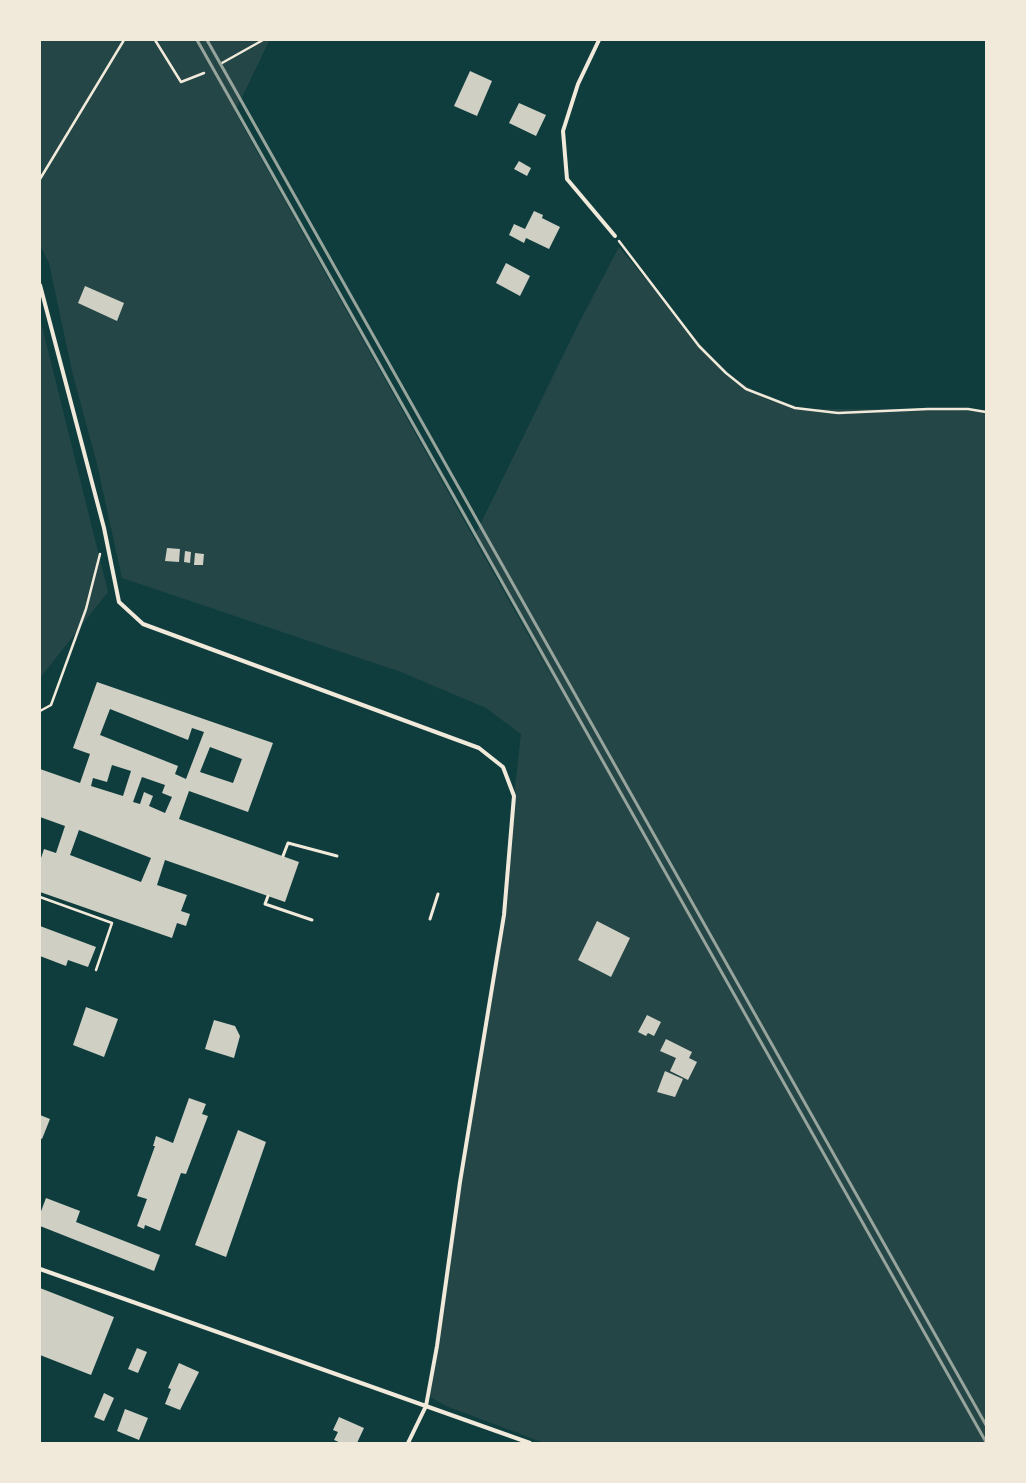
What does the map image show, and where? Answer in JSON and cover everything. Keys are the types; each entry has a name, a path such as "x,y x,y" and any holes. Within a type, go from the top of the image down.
{"street":[{"path":"599,40 578,84 564,131 567,179 615,236"},
{"path":"40,285 104,528 119,602 143,624 479,748 503,768 514,796 504,915 460,1182 437,1346 426,1406 408,1443"},
{"path":"40,1269 530,1443"}],"lane":[{"path":"283,856 288,843 337,856"},
{"path":"430,919 438,894"},
{"path":"268,896 265,904 312,920"}],"path":[{"path":"40,179 124,40"},
{"path":"155,40 181,82 204,73"},
{"path":"222,63 263,40"},
{"path":"615,236 699,346 726,373 746,389 795,408 838,413 928,409 968,409 986,412"},
{"path":"40,711 51,705 86,609 101,549"},
{"path":"40,897 112,923 96,970"}],"shaded area":[{"path":"40,40 269,41 235,112 559,690 475,535 580,321 619,247 721,369 768,400 812,409 941,409 986,412 986,1443 544,1443 446,1406 427,1395 437,1346 460,1182 504,915 521,734 486,708 401,672 122,578 97,464 72,371 49,263 40,245"},
{"path":"40,318 108,592 40,678"}],"building":[{"path":"470,71 492,81 477,116 454,106"},
{"path":"519,103 546,115 536,136 509,123"},
{"path":"519,161 531,168 527,176 514,169"},
{"path":"534,211 543,215 542,218 560,227 549,249 526,238 524,243 509,235 514,224 525,229"},
{"path":"506,263 530,276 520,296 496,283"},
{"path":"85,286 124,303 117,321 78,303"},
{"path":"167,548 180,549 179,562 165,561"},
{"path":"185,551 191,552 190,563 184,562"},
{"path":"195,553 204,554 203,565 194,565"},
{"path":"97,682 273,743 248,812 189,791 179,819 299,862 285,902 165,860 157,885 187,895 181,911 190,914 186,926 177,923 172,938 40,892 40,861 44,849 56,853 65,826 40,817 40,769 80,783 90,754 73,748","holes":["110,709 188,740 192,728 204,732 186,779 175,774 178,766 100,735","210,747 242,759 233,783 200,772","112,765 131,771 123,796 91,786 93,778 107,782","142,777 165,785 162,793 172,797 165,813 149,806 153,796 144,792 140,804 133,802","79,830 151,858 141,882 70,855"]},
{"path":"597,921 630,938 611,977 578,960"},
{"path":"40,926 96,947 88,967 68,960 66,966 40,956"},
{"path":"86,1007 118,1019 104,1057 73,1045"},
{"path":"647,1015 661,1022 654,1036 648,1033 646,1036 638,1032"},
{"path":"214,1020 235,1026 240,1036 234,1058 205,1049"},
{"path":"666,1039 692,1052 689,1058 697,1062 688,1080 670,1071 676,1058 660,1051"},
{"path":"665,1071 683,1079 675,1097 657,1092"},
{"path":"189,1098 206,1104 202,1114 208,1116 186,1174 181,1173 160,1231 145,1225 144,1229 137,1226 147,1199 137,1196 155,1146 153,1146 156,1136 173,1143"},
{"path":"40,1115 50,1119 42,1139 40,1138"},
{"path":"238,1130 266,1142 226,1257 195,1245"},
{"path":"46,1198 80,1211 76,1222 160,1255 154,1271 40,1226 40,1214"},
{"path":"40,1288 114,1317 91,1375 40,1355"},
{"path":"137,1348 147,1352 138,1373 128,1369"},
{"path":"179,1363 199,1372 180,1410 165,1404 171,1389 168,1388"},
{"path":"104,1393 114,1398 104,1421 94,1417"},
{"path":"125,1409 148,1418 139,1440 117,1431"},
{"path":"339,1417 364,1428 357,1443 341,1443 334,1440 338,1432 333,1430"}],"railway":[{"path":"197,40 986,1442"},
{"path":"207,40 986,1425"}]}
